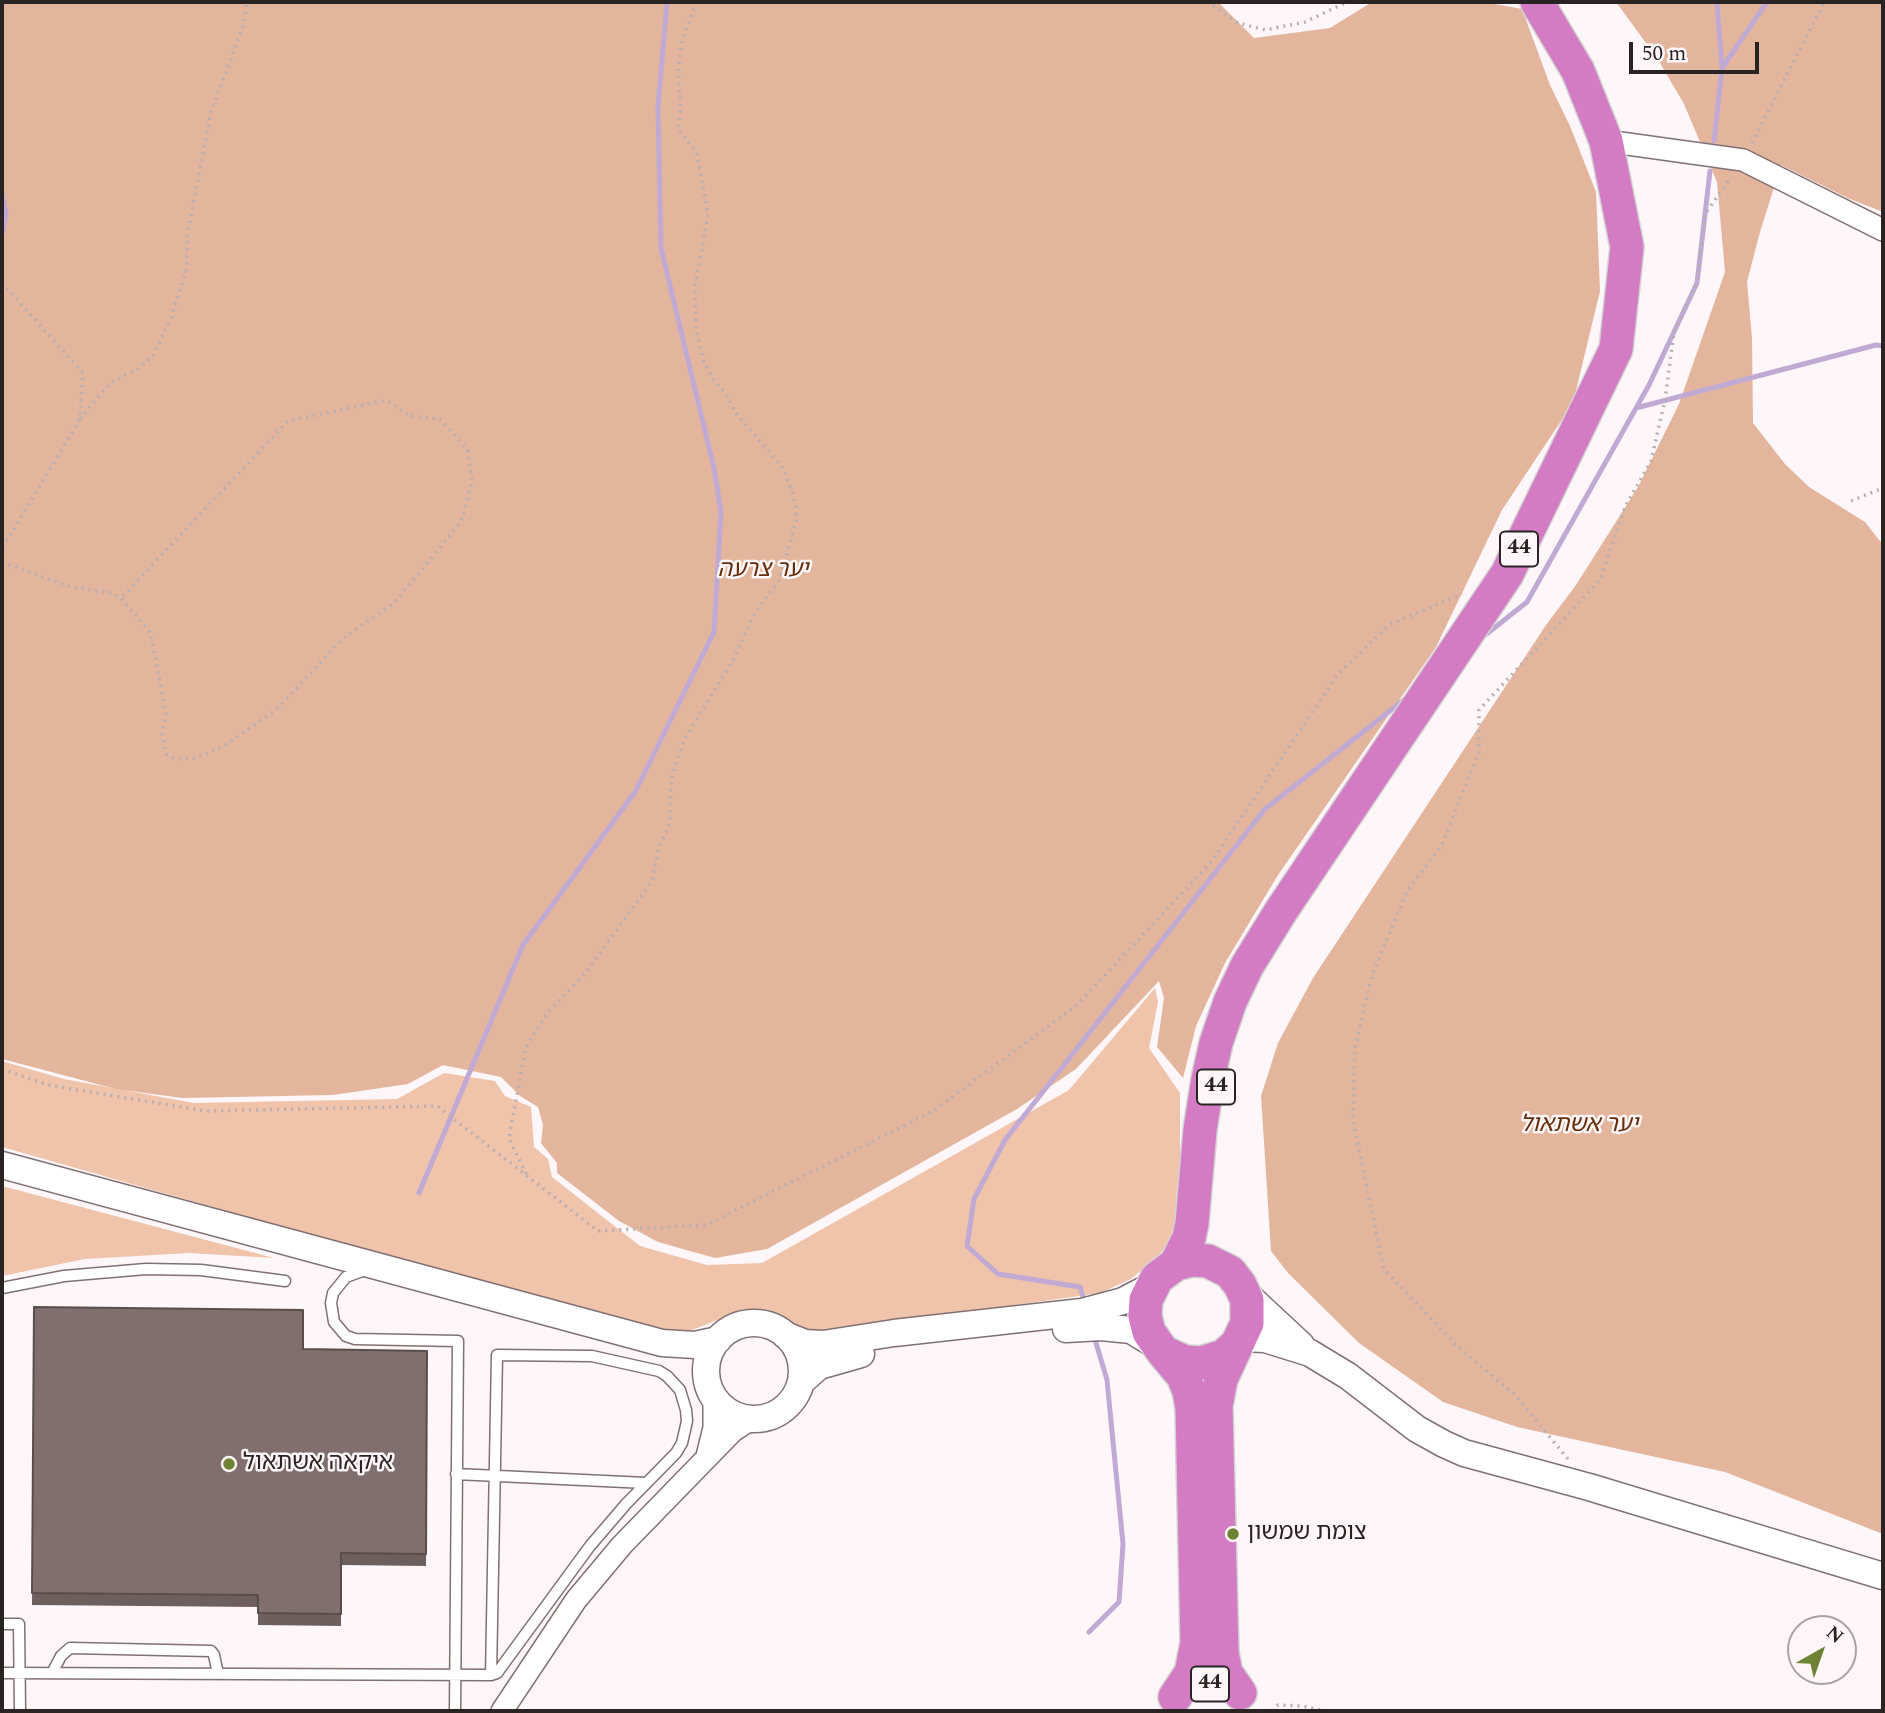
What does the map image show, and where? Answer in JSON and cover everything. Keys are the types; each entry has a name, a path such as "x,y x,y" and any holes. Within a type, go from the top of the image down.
{"highway":[{"name":"44","path":"1166,1707 1191,1673 1197,1643 1192,1408 1183,1376 1149,1332 1145,1316 1146,1300 1152,1286 1163,1272 1176,1264 1189,1238 1200,1130 1216,1043 1230,1002 1247,966 1281,911 1507,574 1616,349 1627,247 1606,141 1578,71 1537,2"},
{"name":"44","path":"1248,1702 1226,1673 1222,1653 1216,1406 1219,1384 1239,1342 1248,1315 1237,1282 1220,1256 1212,1209 1209,1162 1222,1054 1241,995 1281,911"},
{"path":"1176,1264 1192,1260 1208,1261 1237,1282"},
{"path":"1160,1349 1185,1362 1201,1363 1224,1356 1239,1342"},
{"name":"44","path":"1166,1707 1189,1688 1205,1684 1222,1685 1248,1702"}],"street":[{"path":"1606,141 1743,160 1883,230"},
{"path":"2,1165 662,1343 695,1346 718,1340 736,1327 750,1324 772,1327 805,1343 823,1344 894,1333 1092,1319 1132,1330 1160,1349"},
{"path":"1237,1282 1281,1329 1409,1423 1444,1444 1474,1456 1589,1487 1883,1576"},
{"path":"801,1382 819,1366 862,1354 1092,1319 1152,1286"},
{"path":"502,1711 562,1620 591,1581 638,1528 733,1431 745,1423 773,1415 786,1408 796,1396 802,1367 798,1353 785,1335"},
{"path":"1239,1342 1265,1339 1293,1346 1320,1358"},
{"path":"704,1463 713,1435 708,1361 718,1340"},
{"path":"662,1343 700,1370 730,1412 744,1418 759,1419"}],"lane":[{"path":"2,1288 64,1276 146,1269 201,1270 285,1282"},
{"path":"387,1269 356,1271 338,1284 331,1303 334,1322 346,1336 355,1339 457,1341 455,1711"},
{"path":"2,1673 491,1675 501,1669 574,1567 682,1443 687,1421 680,1390 659,1371 592,1356 497,1355 491,1675"},
{"path":"456,1474 646,1483"},
{"path":"2,1624 19,1624 20,1711"},
{"path":"52,1673 61,1656 69,1648 211,1651 218,1674"}],"path":[{"path":"2,550 80,419 110,383 138,369 153,356 172,318 187,268 187,236 211,112 244,24 247,2"},
{"path":"526,1175 509,1138 526,1047 548,1012 584,974 652,881 658,851 670,822 671,780 684,740 733,660 755,612 780,579 797,518 794,497 783,468 735,412 726,394 712,378 703,359 696,328 695,286 708,215 697,153 678,129 681,109 678,68 683,37 697,2"},
{"path":"1207,2 1238,23 1265,30 1305,22 1347,2"},
{"path":"1589,1487 1516,1395 1455,1344 1384,1269 1353,1121 1355,1047 1373,975 1407,891 1442,845 1479,752 1479,710 1600,580 1625,508 1651,461 1665,400 1674,331 1697,283 1705,214 1743,160 1824,2"},
{"path":"2,284 83,373 80,419"},
{"path":"2,562 71,587 113,593 121,598 149,631 152,641 166,713 162,734 166,754 176,760 197,758 225,745 277,709 342,639 394,603 461,522 472,481 468,450 440,419 409,416 392,403 382,401 288,421 121,598"},
{"path":"1851,501 1883,488"},
{"path":"2,1069 48,1085 206,1111 438,1106 598,1231 706,1226 933,1111 1077,1005 1212,861 1338,674 1389,625 1472,590"},
{"path":"1272,1711 1278,1705 1325,1711"}],"shaded area":[{"path":"1155,988 1158,1002 1149,1048 1180,1093 1180,1216 1174,1238 1157,1257 1131,1279 1100,1293 811,1334 785,1320 754,1313 720,1319 672,1338 2,1147 2,1061 64,1079 194,1103 397,1099 444,1073 495,1081 505,1096 531,1107 534,1147 548,1159 552,1177 640,1246 707,1265 762,1263 1069,1090"},
{"path":"2,1186 274,1258 189,1253 85,1259 2,1276"}],"green space":[{"name":"יער צרעה","path":"2,2 1218,2 1254,38 1330,28 1372,2 1484,2 1522,9 1550,85 1570,126 1596,192 1600,291 1573,403 1502,510 1436,647 1278,875 1225,963 1196,1026 1183,1078 1157,1047 1164,998 1159,981 1076,1069 1017,1109 767,1249 715,1258 658,1242 619,1221 557,1173 557,1163 541,1143 543,1125 538,1107 520,1096 501,1077 443,1065 408,1084 333,1095 182,1098 116,1089 2,1059"},
{"name":"יער אשתאול","path":"1616,2 1883,2 1883,212 1781,165 1747,282 1752,338 1753,423 1785,464 1809,487 1865,522 1883,545 1883,1534 1725,1472 1517,1427 1443,1402 1359,1343 1288,1273 1271,1251 1261,1096 1278,1043 1313,978 1546,625 1576,585 1638,487 1679,404 1725,272 1717,182 1684,104 1657,58"}],"building":[{"name":"איקאה אשתאול","path":"34,1307 303,1310 303,1349 427,1351 426,1554 341,1553 341,1614 258,1613 258,1595 32,1593"}],"waterway":[{"path":"419,1193 523,945 635,792 714,632 721,512 714,468 661,248 658,107 667,2"},
{"path":"1714,141 1722,68 1717,2"},
{"path":"1722,68 1767,2"},
{"path":"1484,636 1527,602 1649,385 1697,283 1710,171"},
{"path":"2,194 6,214 2,234"},
{"path":"1636,408 1876,345 1883,346"},
{"path":"1085,1303 1080,1287 998,1274 967,1246 974,1199 1005,1140 1265,809 1405,699"},
{"path":"1089,1632 1119,1602 1123,1544 1107,1380 1094,1336"}],"place":[{"name":"איקאה אשתאול","path":"229,1464"},
{"name":"צומת שמשון","path":"1233,1534"}]}
